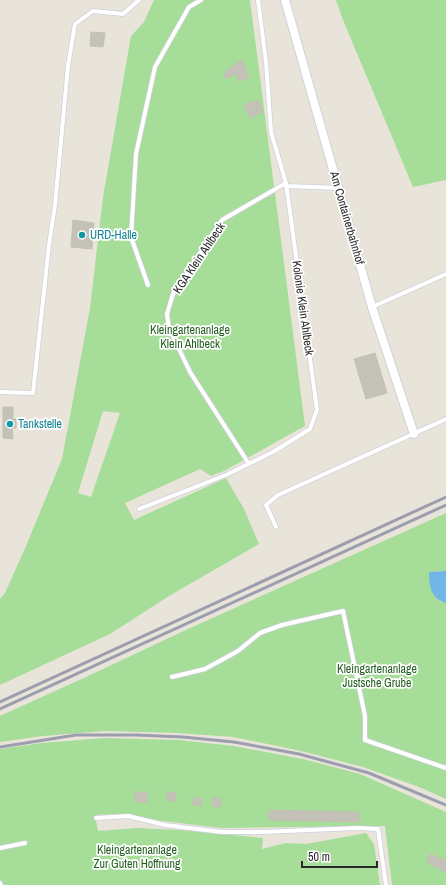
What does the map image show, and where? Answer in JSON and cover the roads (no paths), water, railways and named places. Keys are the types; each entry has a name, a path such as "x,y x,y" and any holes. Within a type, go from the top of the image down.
{"street":[{"name":"Am Containerbahnhof","path":"285,0 372,307 414,434"}],"lane":[{"path":"0,392 33,393 68,66 75,24 93,11 123,14 139,0"},
{"path":"148,285 131,237 136,154 155,68 189,7 201,0"},
{"name":"Kolonie Klein Ahlbeck","path":"139,509 226,475 273,452 310,429 317,410 286,185 271,132 266,62 258,0"},
{"path":"286,185 339,188"},
{"name":"KGA Klein Ahlbeck","path":"249,464 190,372 169,328 167,314 173,294 222,220 286,185"},
{"path":"372,307 446,274"},
{"path":"276,527 266,505 278,495 446,419"},
{"path":"172,677 205,669 238,651 260,633 282,625 343,611 365,716 365,740 446,768"},
{"path":"96,818 128,816 165,825 222,832 378,828 386,885"},
{"path":"0,848 25,843"}],"water":[{"path":"446,571 446,603 434,595 430,587 429,572"}],"railway":[{"path":"0,702 446,497"},
{"path":"0,709 446,505"},
{"path":"0,747 76,735 183,737 234,742 299,754 369,773 446,805"}],"place":[{"name":"URD-Halle","path":"82,235"},
{"name":"Tankstelle","path":"10,424"}],"park label":[{"name":"Kleingartenanlage Klein Ahlbeck","path":"190,337"},
{"name":"Kleingartenanlage Justsche Grube","path":"377,676"},
{"name":"Kleingartenanlage Zur Guten Hoffnung","path":"137,857"}]}
